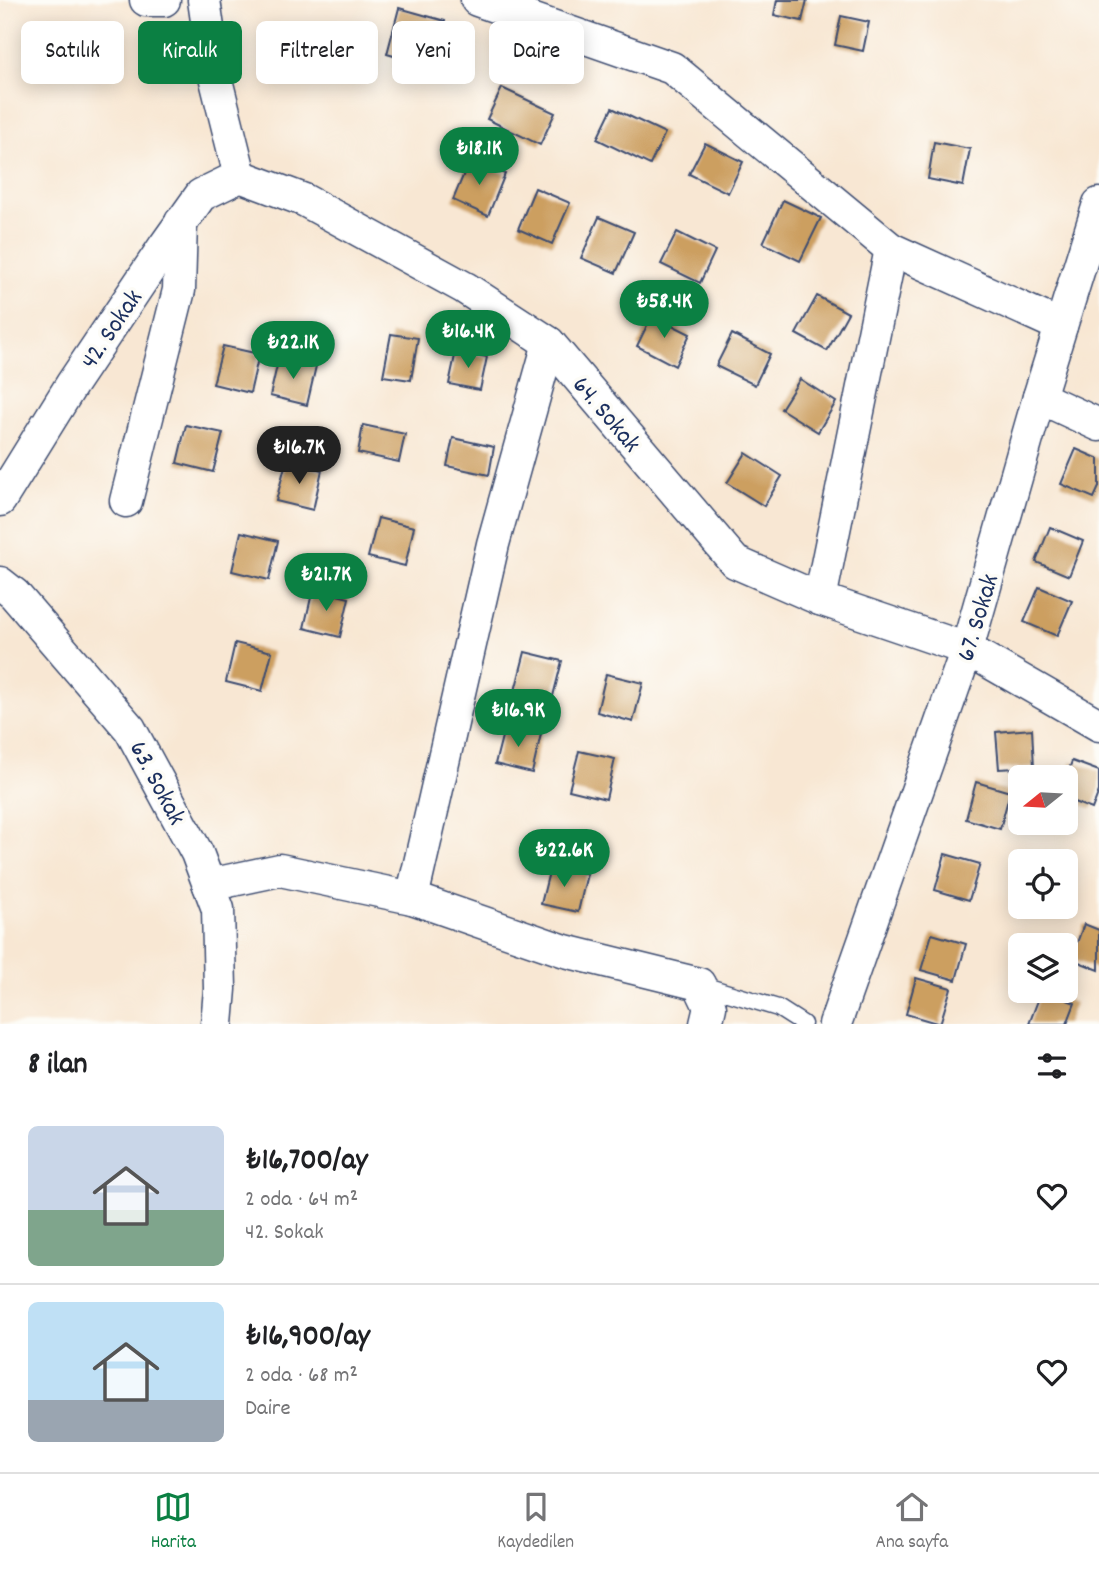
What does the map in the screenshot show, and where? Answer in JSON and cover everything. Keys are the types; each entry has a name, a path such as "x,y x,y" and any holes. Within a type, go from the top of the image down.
{"street":[{"path":"146,0 164,0"},
{"path":"204,0 215,76 240,176"},
{"path":"477,0 672,68 891,249 1061,326"},
{"name":"42. Sokak","path":"0,500 72,384 201,195 240,176"},
{"name":"64. Sokak","path":"240,176 303,200 464,288 549,342 735,562 820,599 967,649"},
{"name":"67. Sokak","path":"835,1024 967,649 1039,397 1099,204"},
{"path":"126,500 180,290 181,222"},
{"path":"820,599 891,249"},
{"path":"412,898 493,544 549,342"},
{"path":"1039,397 1099,425"},
{"name":"63. Sokak","path":"0,583 14,594 130,729 197,853 218,909 220,989 217,1024"},
{"path":"967,649 1099,725"},
{"path":"209,885 280,870 412,898 565,951 699,985 710,1007 706,1024"}],"lane":[{"path":"699,985 778,1008 803,1024"}],"building":[{"path":"777,0 807,0 802,21 774,15"},
{"path":"399,8 445,21 396,21"},
{"path":"841,16 869,22 863,51 835,45"},
{"path":"392,35 392,55 387,54"},
{"path":"502,88 555,113 540,145 487,119"},
{"path":"612,108 665,133 650,165 597,139"},
{"path":"934,142 970,149 963,186 928,179"},
{"path":"705,143 743,162 728,193 689,174"},
{"path":"470,159 505,174 488,216 453,200"},
{"path":"535,188 570,203 552,244 518,229"},
{"path":"783,200 821,218 800,261 763,243"},
{"path":"599,217 634,232 616,273 581,258"},
{"path":"677,232 715,251 700,283 661,264"},
{"path":"817,296 848,313 827,351 796,334"},
{"path":"652,315 690,334 675,366 637,346"},
{"path":"391,334 418,338 411,380 383,376"},
{"path":"732,334 770,354 755,385 716,366"},
{"path":"223,346 259,354 250,393 213,384"},
{"path":"456,351 487,357 480,390 449,384"},
{"path":"279,357 316,366 307,405 270,396"},
{"path":"800,379 836,402 818,432 781,409"},
{"path":"186,425 223,433 213,472 177,463"},
{"path":"363,425 405,434 399,462 358,453"},
{"path":"453,438 494,447 489,475 447,466"},
{"path":"1076,449 1099,459 1099,487 1094,498 1061,484"},
{"path":"746,453 782,476 764,506 727,483"},
{"path":"286,462 322,470 313,510 276,501"},
{"path":"378,518 414,527 405,566 368,557"},
{"path":"1050,527 1083,541 1069,576 1036,562"},
{"path":"241,532 278,541 269,580 232,571"},
{"path":"1039,587 1072,601 1057,636 1024,622"},
{"path":"313,589 349,598 340,637 304,628"},
{"path":"235,643 272,652 262,691 226,682"},
{"path":"525,652 562,661 552,700 515,691"},
{"path":"606,674 643,683 633,722 597,712"},
{"path":"505,725 541,734 532,773 495,764"},
{"path":"1032,729 1034,765 1008,765 1008,768 999,769 996,732"},
{"path":"579,751 615,759 606,799 569,790"},
{"path":"1072,761 1099,771 1099,791 1092,809 1078,804 1078,765 1071,765"},
{"path":"976,782 1008,791 1000,829 966,819"},
{"path":"945,854 980,864 969,900 935,890"},
{"path":"551,864 587,874 578,912 541,904"},
{"path":"1084,924 1099,930 1099,970 1078,962 1078,940"},
{"path":"932,934 966,944 956,980 921,970"},
{"path":"916,978 951,988 940,1024 906,1014"},
{"path":"1037,1003 1075,1003 1067,1024 1029,1024"}]}
